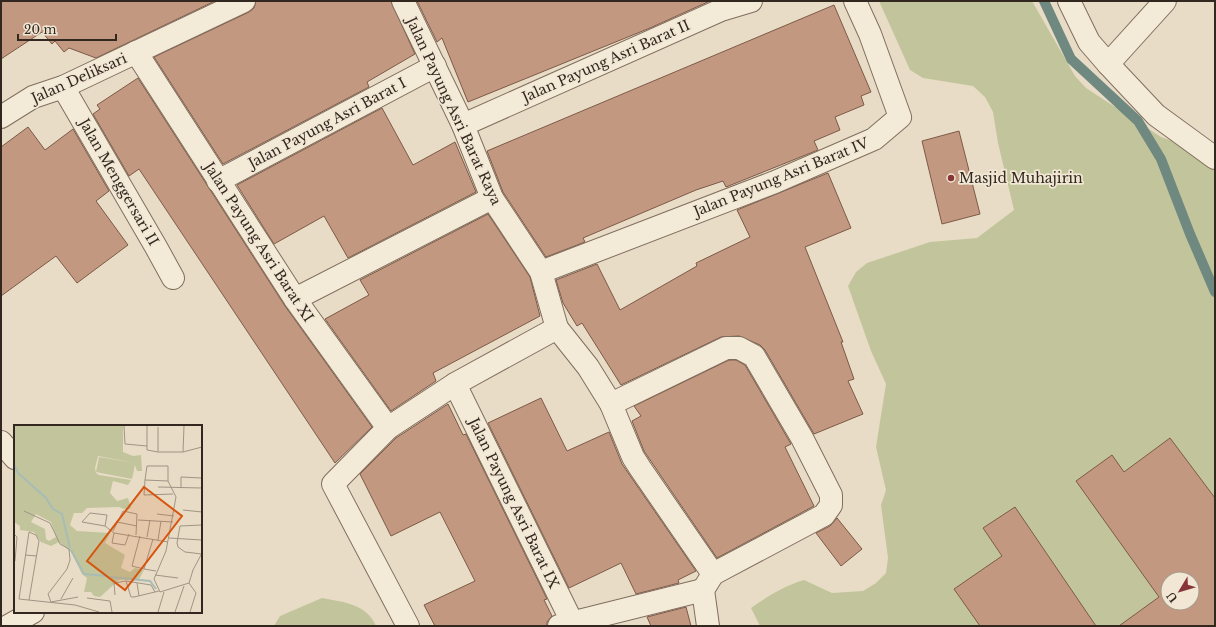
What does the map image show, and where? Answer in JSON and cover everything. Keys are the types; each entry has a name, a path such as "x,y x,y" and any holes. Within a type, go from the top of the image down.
{"street":[{"name":"Jalan Deliksari","path":"1,117 33,97 63,87 244,1"},
{"name":"Jalan Payung Asri Barat Raya","path":"403,1 463,125 492,198 541,272 557,328 588,367 611,404 637,462 708,582"},
{"name":"Jalan Payung Asri Barat II","path":"463,125 721,10 751,1"},
{"name":"Jalan Payung Asri Barat IV","path":"541,272 775,182 874,139 900,117 870,34 855,1"},
{"path":"1069,1 1089,42 1108,64 1156,115 1215,158"},
{"path":"1108,64 1165,1"},
{"name":"Jalan Payung Asri Barat XI","path":"136,52 295,299 388,428"},
{"name":"Jalan Payung Asri Barat I","path":"218,181 435,66"},
{"name":"Jalan Menggersari II","path":"63,87 173,278"},
{"path":"295,299 492,198"},
{"path":"408,626 333,484 388,428 455,384 557,328"},
{"path":"565,624 708,582 824,515 831,505 831,495 802,438 754,356 740,348 726,348 611,404"},
{"name":"Jalan Payung Asri Barat IX","path":"455,384 565,624"},
{"path":"1,442 14,457"},
{"path":"708,582 708,626"},
{"path":"8,626 31,613"}],"green space":[{"path":"879,1 1032,1 1075,76 1086,88 1161,137 1215,156 1215,626 760,626 751,608 770,595 790,585 804,580 832,593 863,591 876,583 886,573 888,558 881,505 886,490 876,447 886,384 871,351 848,286 856,272 867,263 930,242 977,238 1014,210 998,143 993,112 985,97 973,86 923,78 910,70"},
{"path":"322,598 354,605 367,613 376,626 274,626 280,616"}],"building":[{"path":"1,1 215,1 96,58 69,48 64,52 55,41 52,44 42,32 1,59"},
{"path":"256,1 391,1 415,54 367,82 369,87 223,164 154,57 249,12 254,8"},
{"path":"417,1 710,1 650,28 468,102 442,38 437,42"},
{"path":"834,5 871,92 861,96 864,105 835,117 840,130 814,141 818,150 726,187 723,181 696,190 583,238 585,242 546,257 503,192 487,151"},
{"path":"138,78 285,306 372,427 335,463 139,169 129,176 93,114 100,109 97,105"},
{"path":"382,108 413,165 455,142 476,192 348,258 324,216 274,244 237,185"},
{"path":"28,127 45,150 73,129 109,191 96,201 128,245 77,283 56,256 1,296 1,147"},
{"name":"Masjid Muhajirin","path":"959,131 980,214 942,224 922,141"},
{"path":"828,173 851,228 805,247 843,342 841,342 854,379 848,381 863,414 814,434 765,350 760,345 739,336 721,337 621,385 582,323 577,326 563,303 556,280 597,264 620,310 697,266 696,263 750,237 737,210"},
{"path":"488,214 530,277 540,316 433,373 436,381 391,411 325,319 369,295 360,280"},
{"path":"729,360 736,360 745,365 791,444 785,447 814,506 717,558 644,451 632,421 641,416 634,406"},
{"path":"541,398 567,451 609,432 622,464 696,571 678,580 679,583 636,594 621,563 569,588 488,423"},
{"path":"448,404 463,435 466,434 547,599 544,600 552,616 547,622 547,626 435,626 424,605 475,581 440,512 391,536 360,474 396,438"},
{"path":"1170,438 1215,498 1215,626 1119,626 1159,597 1076,481 1112,455 1124,472"},
{"path":"1015,507 1096,626 980,626 954,589 1002,556 983,528"},
{"path":"837,518 862,549 841,566 816,533 830,526"},
{"path":"686,607 691,626 651,626 647,617"}],"waterway":[{"path":"1044,1 1071,59 1138,121 1161,159 1190,234 1215,292"}],"place":[{"name":"Masjid Muhajirin","path":"951,178"}]}
